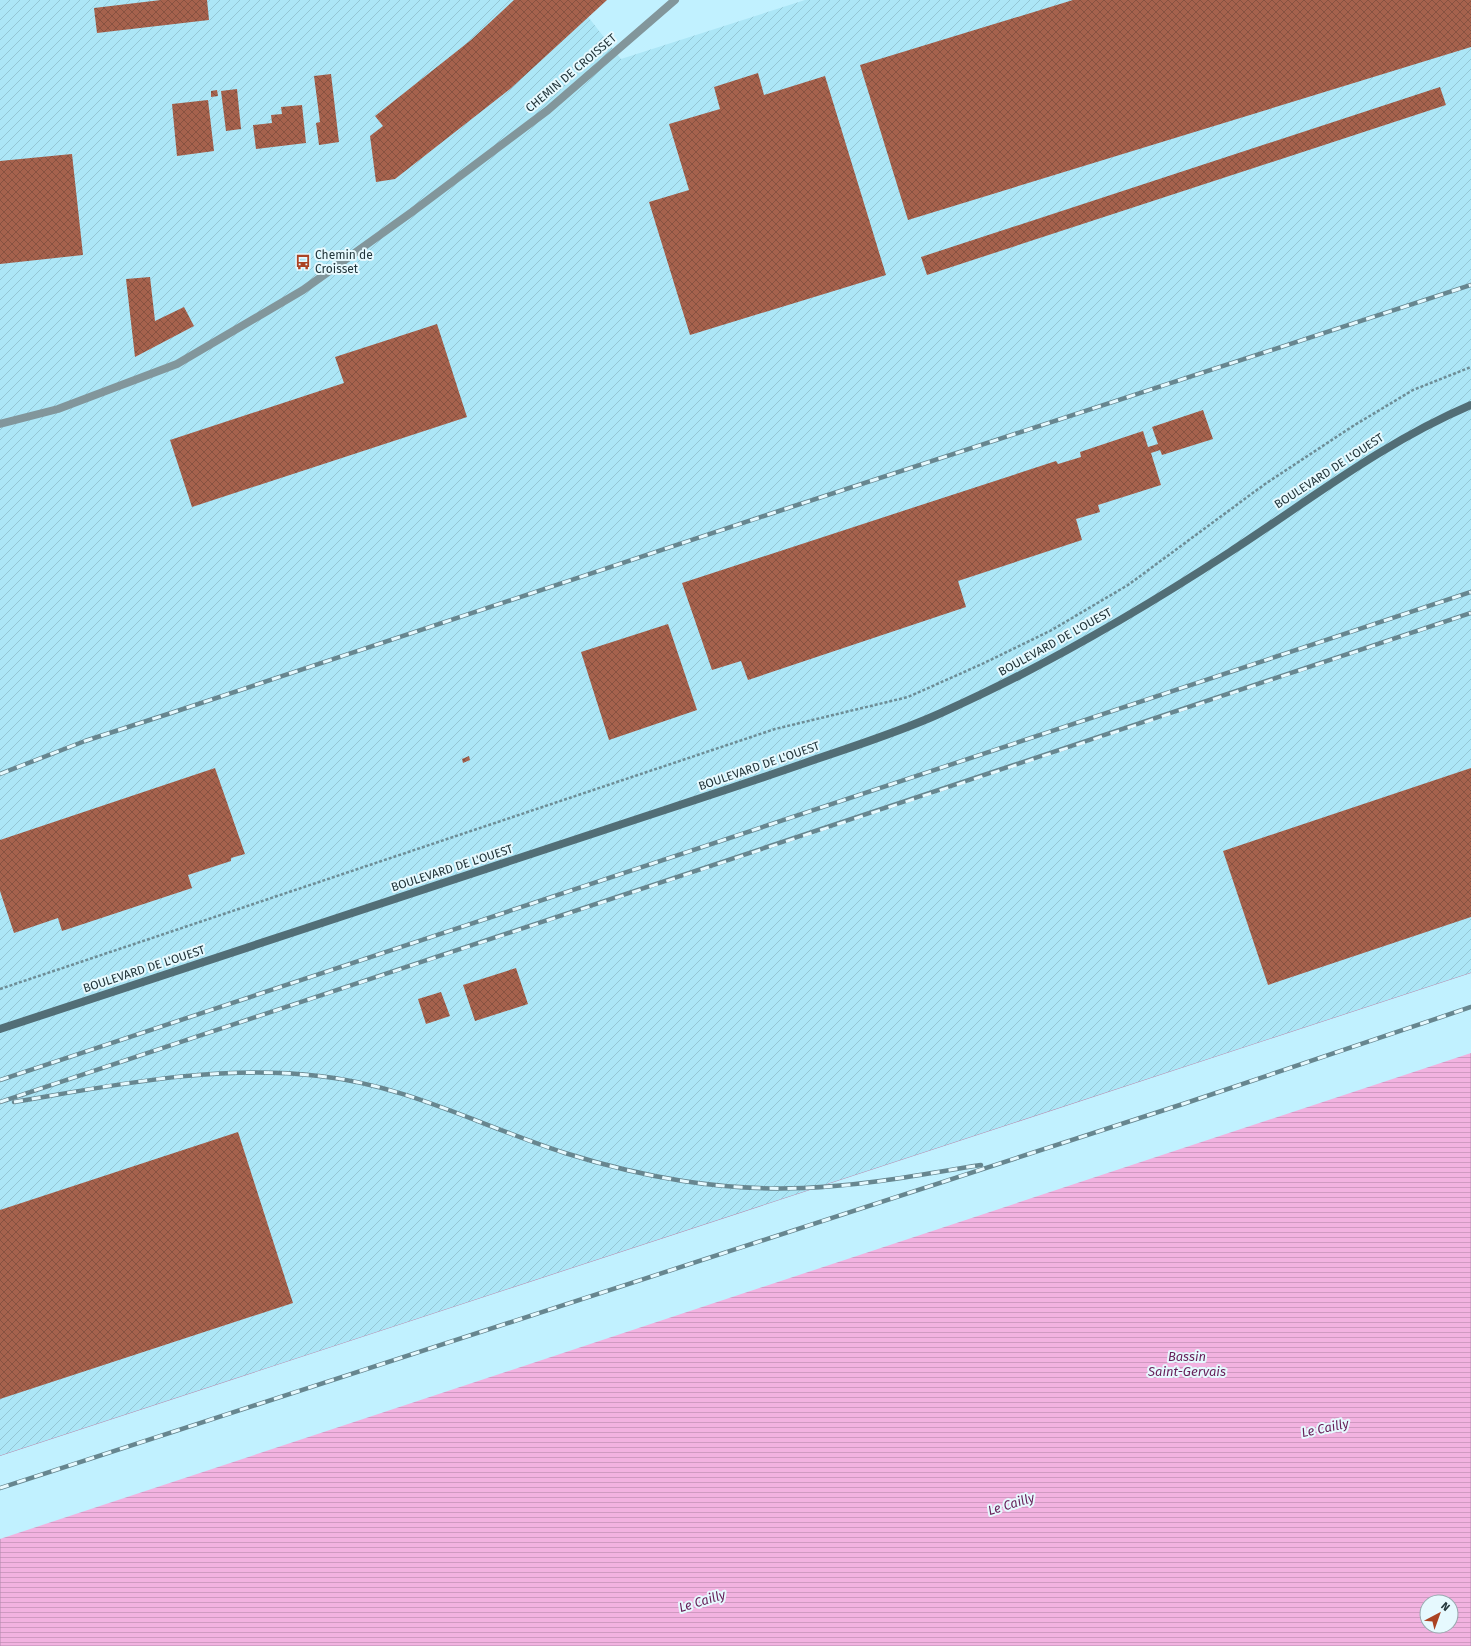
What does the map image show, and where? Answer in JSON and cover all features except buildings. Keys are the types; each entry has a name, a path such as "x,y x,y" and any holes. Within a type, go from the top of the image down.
{"main road":[{"name":"BOULEVARD DE L'OUEST","path":"0,1029 724,791 876,739 937,715 996,688 1112,625 1231,552 1347,472 1396,442 1450,414 1471,405"}],"street":[{"name":"CHEMIN DE CROISSET","path":"0,424 58,409 177,364 303,290 412,212 548,110 675,0"}],"path":[{"path":"0,989 775,729 908,697 982,664 1056,627 1128,585 1265,484 1353,426 1413,390 1471,367"}],"shaded area":[{"path":"0,0 575,0 621,59 805,0 1471,0 1471,1106 0,1600"}],"water":[{"name":"Bassin Saint-Gervais","path":"1471,973 1471,1646 0,1646 0,1456"}],"pier":[{"path":"1471,973 1471,1053 0,1539 0,1456"}],"railway":[{"path":"0,774 85,741 779,511 1471,285"},
{"path":"0,1080 1471,592"},
{"path":"0,1102 1471,613"},
{"path":"0,1488 1186,1103 1471,1007"},
{"path":"14,1102 166,1078 204,1074 280,1073 319,1076 383,1088 444,1108 534,1143 595,1162 654,1176 713,1185 773,1188 826,1187 893,1179 981,1165"}],"place":[{"name":"Chemin de Croisset","path":"303,262"}],"water label":[{"name":"Le Cailly","path":"1325,1428"},
{"name":"Le Cailly","path":"1011,1504"},
{"name":"Le Cailly","path":"702,1601"}]}
